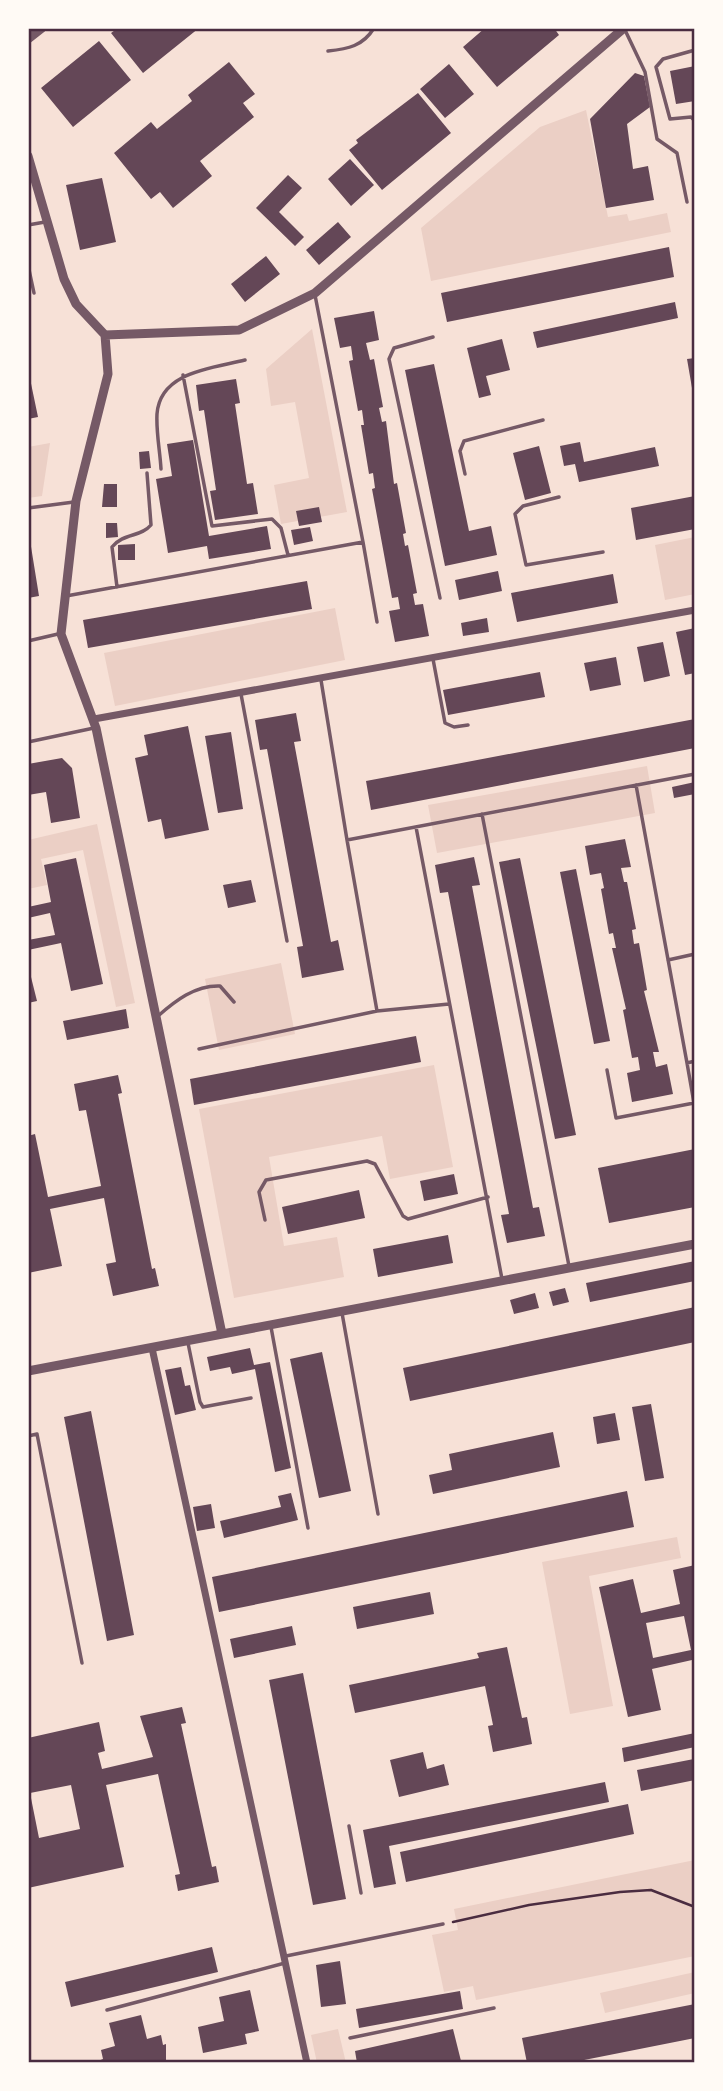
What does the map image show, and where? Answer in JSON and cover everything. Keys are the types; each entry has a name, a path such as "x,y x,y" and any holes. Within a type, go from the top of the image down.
{"street":[{"path":"28,39 42,28"},
{"path":"106,335 239,330 315,293 624,28"},
{"path":"28,156 64,279 76,304 106,335 108,374 76,502 61,634 95,723 222,1334"},
{"path":"95,723 241,692 695,610"},
{"path":"28,1371 695,1244"},
{"path":"152,1348 307,2063"}],"lane":[{"path":"328,51 352,48 363,42 373,28"},
{"path":"624,28 645,72 657,139 677,153 687,202"},
{"path":"695,50 663,59 656,67 670,119 691,117 695,121"},
{"path":"28,225 47,222"},
{"path":"28,265 34,293"},
{"path":"315,293 377,622"},
{"path":"433,337 394,348 389,359 440,598"},
{"path":"161,469 157,412 171,386 183,375 245,360"},
{"path":"183,375 212,526 272,519 281,528 288,555"},
{"path":"465,474 460,451 464,441 543,420"},
{"path":"117,587 112,547 122,538 144,532 151,525 147,473"},
{"path":"559,497 523,506 515,514 523,562 530,566 603,552"},
{"path":"28,508 76,502"},
{"path":"64,596 363,542"},
{"path":"28,640 61,634"},
{"path":"433,657 445,723 454,726 468,724"},
{"path":"321,678 377,1011"},
{"path":"241,692 287,941"},
{"path":"28,742 95,723"},
{"path":"347,840 695,774"},
{"path":"607,1070 616,1118 694,1103 636,785"},
{"path":"482,814 569,1268"},
{"path":"416,827 502,1281"},
{"path":"668,960 695,954"},
{"path":"156,1018 188,993 210,985 220,986 234,1002"},
{"path":"199,1049 377,1011 449,1004"},
{"path":"687,1063 695,1061"},
{"path":"265,1220 259,1192 266,1180 367,1161 375,1164 403,1216 408,1219 488,1197"},
{"path":"342,1313 378,1514"},
{"path":"271,1326 308,1528"},
{"path":"188,1341 203,1407 251,1398"},
{"path":"28,1436 37,1434 82,1663"},
{"path":"349,1826 361,1893"},
{"path":"107,2010 284,1959 443,1924"},
{"path":"350,2038 494,2008"}],"path":[{"path":"443,1924 529,1905 620,1892 650,1890 695,1907"}],"shaded area":[{"path":"586,110 608,217 627,214 629,221 667,213 671,232 431,281 421,228 540,127"},
{"path":"312,329 347,512 281,524 274,485 309,478 295,402 271,406 266,369"},
{"path":"50,443 42,496 28,498 28,447"},
{"path":"695,537 695,594 665,600 655,545"},
{"path":"335,608 345,660 115,706 104,653"},
{"path":"647,766 655,813 437,853 428,805"},
{"path":"97,824 135,1003 116,1007 83,850 41,859 47,885 28,889 28,840"},
{"path":"281,963 295,1034 219,1050 205,979"},
{"path":"434,1065 453,1167 390,1179 382,1136 269,1157 284,1246 337,1237 344,1277 234,1298 199,1109"},
{"path":"677,1537 681,1558 589,1576 613,1706 570,1714 542,1562"},
{"path":"695,1860 695,1956 476,2000 473,1986 444,1992 432,1935 458,1930 454,1909"},
{"path":"695,1972 695,1993 605,2013 600,1993"},
{"path":"338,2029 346,2063 317,2063 311,2035"}],"building":[{"path":"118,28 199,28 143,73 111,33"},
{"path":"485,28 554,28 559,35 497,87 463,47"},
{"path":"99,41 131,80 73,127 41,88"},
{"path":"229,62 255,94 243,103 254,117 200,161 212,176 173,208 160,192 151,199 114,153 151,122 157,129 192,101 188,95"},
{"path":"449,64 474,94 445,118 420,89"},
{"path":"695,66 695,101 676,104 670,71"},
{"path":"635,73 644,76 650,107 627,124 633,169 648,166 654,200 606,208 590,119"},
{"path":"418,93 451,133 382,190 349,150 358,143 356,140"},
{"path":"350,159 374,185 351,206 328,179"},
{"path":"288,175 302,188 279,212 304,237 295,246 256,208"},
{"path":"102,178 116,242 80,250 66,185"},
{"path":"338,222 351,237 319,265 306,250"},
{"path":"669,247 674,277 447,322 441,293"},
{"path":"266,256 280,274 245,302 231,284"},
{"path":"675,302 678,318 537,348 533,332"},
{"path":"374,311 379,340 366,343 370,360 374,359 383,407 379,408 382,422 386,421 394,484 397,483 406,533 403,534 405,546 408,545 417,593 413,594 415,605 423,604 429,636 395,642 389,611 400,609 398,597 392,598 372,489 375,488 373,473 369,474 361,425 364,425 362,410 358,411 349,361 353,360 351,346 340,348 334,318"},
{"path":"502,339 510,370 486,376 491,395 479,398 467,348"},
{"path":"695,358 695,388 692,388 687,359"},
{"path":"434,364 469,531 491,526 497,555 445,566 405,370"},
{"path":"28,369 38,417 28,419"},
{"path":"236,379 240,403 235,404 247,484 253,483 258,514 215,520 210,491 216,490 204,410 199,411 196,385"},
{"path":"193,440 209,536 267,526 271,549 209,559 207,546 168,553 156,479 172,476 167,444"},
{"path":"580,442 584,462 655,447 659,466 579,482 575,464 564,466 560,446"},
{"path":"539,446 551,493 525,500 513,453"},
{"path":"149,451 151,468 140,469 139,452"},
{"path":"104,484 117,484 117,507 102,507"},
{"path":"695,496 695,529 636,540 631,508"},
{"path":"319,507 322,522 299,526 296,511"},
{"path":"106,523 117,523 118,537 106,538"},
{"path":"310,527 313,541 294,545 291,530"},
{"path":"28,528 39,596 28,598"},
{"path":"135,544 135,560 118,560 118,545"},
{"path":"498,571 502,591 459,600 455,580"},
{"path":"613,574 618,603 517,622 511,593"},
{"path":"307,581 312,609 88,648 83,620"},
{"path":"487,618 489,632 463,636 461,623"},
{"path":"695,628 695,673 685,675 676,632"},
{"path":"663,642 670,676 644,682 637,647"},
{"path":"616,657 621,685 590,691 584,663"},
{"path":"540,672 545,697 448,715 443,690"},
{"path":"296,713 301,741 294,742 331,942 338,940 344,970 302,978 297,947 303,946 267,749 260,750 255,720"},
{"path":"695,719 695,748 371,810 366,781"},
{"path":"188,726 209,830 165,839 161,819 148,822 135,758 148,755 144,735"},
{"path":"231,732 243,809 218,813 205,736"},
{"path":"62,758 72,768 80,818 51,823 46,792 28,795 28,764"},
{"path":"695,782 695,794 674,798 672,787"},
{"path":"625,839 631,867 621,868 624,882 627,882 636,929 632,930 634,944 639,943 647,990 644,991 659,1052 653,1052 656,1067 667,1064 673,1094 632,1102 627,1073 640,1070 638,1057 632,1058 623,1010 626,1009 612,948 616,948 613,933 609,934 601,889 604,888 601,873 590,875 585,846"},
{"path":"474,857 480,885 472,886 533,1208 539,1207 545,1236 507,1243 501,1215 509,1214 448,892 440,893 435,865"},
{"path":"76,858 103,984 71,991 61,943 28,950 28,940 55,935 50,913 28,918 28,907 51,902 44,865"},
{"path":"520,858 576,1135 555,1139 499,862"},
{"path":"576,869 610,1041 594,1044 560,872"},
{"path":"251,880 256,902 228,908 223,885"},
{"path":"28,965 37,1001 28,1003"},
{"path":"126,1009 129,1028 67,1040 63,1021"},
{"path":"416,1036 421,1062 194,1105 190,1079"},
{"path":"118,1075 122,1093 118,1094 152,1269 155,1268 159,1286 113,1296 106,1264 116,1262 104,1198 50,1209 62,1266 28,1273 28,1136 35,1134 48,1197 101,1186 86,1110 79,1111 74,1084"},
{"path":"695,1149 695,1207 609,1223 598,1168"},
{"path":"454,1174 458,1194 424,1201 420,1181"},
{"path":"359,1190 365,1218 288,1234 282,1207"},
{"path":"448,1235 453,1263 378,1277 373,1249"},
{"path":"695,1261 695,1281 590,1302 586,1283"},
{"path":"565,1288 569,1302 553,1306 549,1292"},
{"path":"535,1293 539,1308 514,1314 510,1300"},
{"path":"695,1307 695,1342 410,1401 403,1368"},
{"path":"250,1348 254,1365 270,1362 291,1468 275,1472 255,1369 232,1374 230,1367 210,1371 207,1357"},
{"path":"322,1352 351,1491 319,1498 290,1359"},
{"path":"181,1367 185,1386 190,1385 196,1410 175,1415 165,1370"},
{"path":"651,1404 664,1478 645,1481 632,1407"},
{"path":"91,1411 134,1635 107,1641 64,1417"},
{"path":"615,1413 620,1440 597,1444 593,1417"},
{"path":"553,1432 560,1467 433,1494 429,1475 452,1470 449,1454"},
{"path":"627,1491 634,1527 219,1612 212,1577"},
{"path":"291,1493 298,1520 224,1538 220,1521 281,1507 278,1496"},
{"path":"211,1504 215,1528 197,1531 193,1507"},
{"path":"695,1565 695,1670 692,1660 652,1669 661,1710 628,1717 599,1587 633,1579 641,1613 680,1604 673,1570","holes":["684,1616 691,1650 653,1658 646,1623"]},
{"path":"430,1592 434,1614 357,1629 353,1607"},
{"path":"292,1626 296,1645 234,1658 230,1639"},
{"path":"507,1647 522,1718 527,1717 532,1744 493,1752 488,1726 493,1725 485,1686 355,1713 349,1685 479,1658 477,1653"},
{"path":"303,1673 346,1899 313,1905 269,1680"},
{"path":"182,1707 186,1723 181,1724 212,1867 216,1866 219,1882 178,1891 175,1875 180,1874 158,1774 106,1785 124,1867 28,1888 28,1738 99,1722 105,1751 98,1753 102,1769 153,1757 140,1716","holes":["71,1785 80,1829 39,1838 30,1793"]},
{"path":"695,1733 695,1747 624,1762 622,1748"},
{"path":"423,1752 427,1769 444,1764 449,1785 399,1797 390,1760"},
{"path":"694,1759 695,1780 641,1791 637,1770"},
{"path":"605,1782 609,1802 389,1846 396,1884 374,1888 363,1830"},
{"path":"628,1804 634,1834 406,1882 400,1852"},
{"path":"212,1947 218,1972 71,2007 65,1982"},
{"path":"340,1961 346,2004 321,2007 316,1965"},
{"path":"250,1990 259,2031 245,2034 247,2044 203,2053 198,2027 224,2021 219,1997"},
{"path":"460,1991 463,2009 359,2028 356,2009"},
{"path":"695,2004 695,2038 569,2063 527,2063 522,2038"},
{"path":"141,2015 147,2039 161,2035 163,2045 166,2044 166,2060 162,2063 145,2063 145,2060 93,2063 103,2059 101,2050 115,2046 109,2023"},
{"path":"453,2029 461,2061 357,2063 355,2051"}]}
